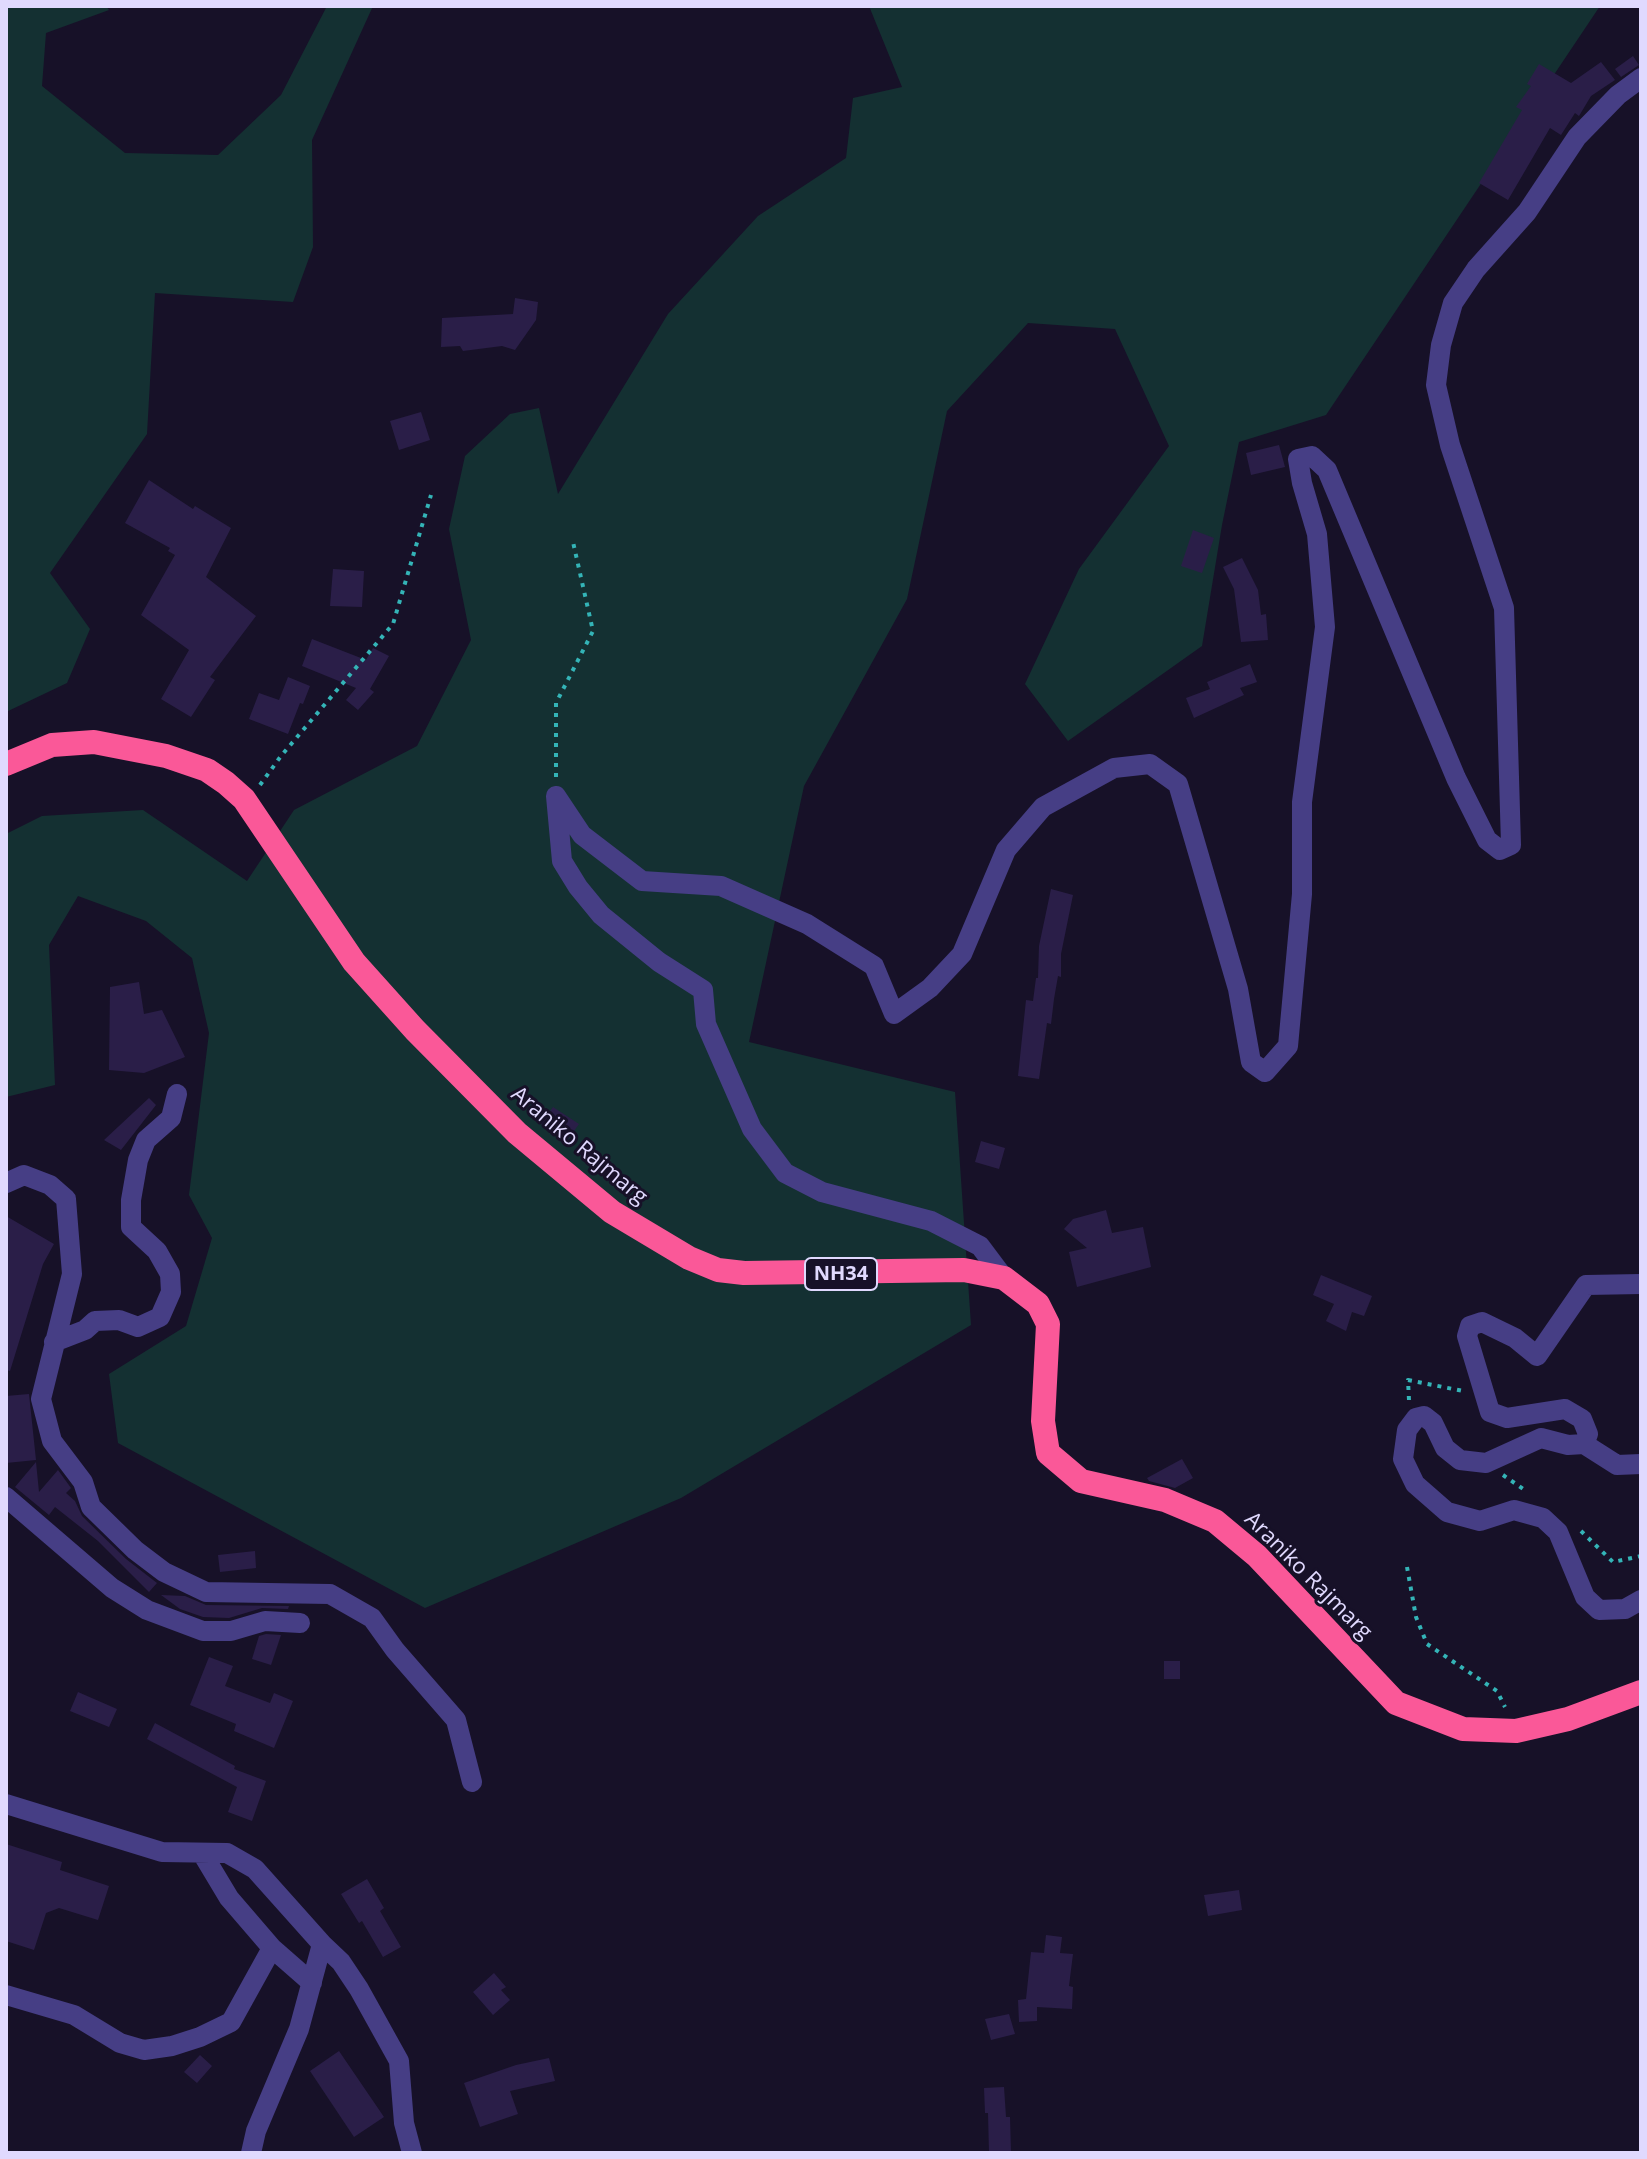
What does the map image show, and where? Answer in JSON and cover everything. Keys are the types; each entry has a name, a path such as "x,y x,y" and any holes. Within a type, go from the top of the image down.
{"highway":[{"name":"Araniko Rajmarg","path":"6,764 52,745 94,742 166,756 207,770 226,783 247,803 295,879 364,974 415,1030 517,1133 612,1212 689,1258 718,1270 798,1274 964,1270 1004,1278 1038,1304 1048,1324 1043,1421 1048,1453 1063,1469 1081,1481 1165,1500 1215,1521 1257,1556 1396,1703 1463,1729 1516,1731 1568,1719 1641,1692"}],"street":[{"path":"556,796 582,835 642,881 721,886 807,924 874,966 894,1014 930,988 962,954 1006,850 1043,807 1114,768 1150,764 1178,784 1238,989 1251,1062 1265,1072 1288,1046 1302,894 1302,802 1325,627 1317,534 1298,459 1312,456 1327,470 1456,778 1487,840 1500,850 1511,845 1504,608 1450,445 1436,385 1441,345 1453,303 1476,269 1527,212 1577,137 1618,95 1641,78"},
{"path":"556,796 562,861 601,915 659,962 703,990 706,1024 752,1129 785,1173 822,1192 931,1221 980,1246 1004,1278"},
{"path":"54,1342 85,1330 95,1321 119,1320 138,1327 160,1317 171,1292 170,1274 157,1251 131,1227 131,1200 138,1160 146,1140 171,1118 177,1094"},
{"path":"6,1183 24,1175 50,1185 66,1199 72,1274 41,1399 52,1441 83,1482 91,1507 135,1550 164,1572 206,1592 330,1594 372,1618 395,1650 456,1720 472,1782"},
{"path":"1584,1444 1588,1434 1582,1419 1565,1409 1507,1418 1490,1412 1482,1395 1467,1336 1470,1326 1482,1322 1515,1338 1537,1356 1586,1285 1641,1284"},
{"path":"1641,1464 1617,1465 1584,1444 1568,1445 1541,1438 1486,1463 1460,1460 1445,1448 1433,1423 1424,1416 1416,1418 1407,1430 1403,1459 1415,1484 1447,1512 1480,1521 1514,1510 1543,1518 1558,1532 1585,1597 1599,1610 1625,1609 1641,1600"},
{"path":"6,1497 112,1588 147,1610 203,1631 231,1631 265,1621 300,1623"},
{"path":"6,1804 162,1852 227,1853 255,1869 341,1962 399,2061 404,2123 412,2153"},
{"path":"202,1853 229,1898 272,1948 312,1983"},
{"path":"251,2153 256,2131 299,2029 322,1944"},
{"path":"6,1995 74,2015 120,2043 144,2050 172,2046 231,2022 272,1948"}],"path":[{"path":"247,803 281,756 393,624 431,495"},
{"path":"556,796 556,703 593,631 573,542"},
{"path":"1407,1567 1416,1617 1427,1644 1497,1691 1516,1731"}],"green space":[{"path":"6,6 106,6 109,10 46,33 42,86 125,153 218,155 281,95 327,6 373,6 312,140 313,247 293,302 155,293 147,434 50,573 90,629 67,683 6,712"},
{"path":"869,6 1600,6 1326,415 1239,442 1202,646 1068,741 1025,684 1079,569 1169,446 1115,329 1028,323 947,411 907,599 804,786 749,1042 955,1092 971,1325 681,1498 425,1608 118,1443 109,1374 186,1326 212,1238 189,1195 209,1033 192,958 146,921 78,896 49,945 55,1085 6,1097 6,834 42,816 143,810 247,881 294,810 417,746 471,640 449,529 465,456 510,414 539,408 558,494 668,314 758,216 846,158 853,98 902,87"}],"building":[{"path":"1633,56 1639,65 1621,77 1615,69"},
{"path":"1601,62 1615,80 1591,96 1579,116 1575,113 1561,135 1550,128 1508,200 1479,183 1522,110 1516,107 1531,86 1527,84 1539,64 1571,83"},
{"path":"515,298 538,302 536,320 515,350 502,346 463,351 460,346 441,347 442,318 513,314"},
{"path":"421,412 430,440 399,450 390,421"},
{"path":"1279,445 1285,467 1251,475 1246,453"},
{"path":"149,480 193,509 195,506 231,528 206,577 256,616 210,677 215,680 191,717 161,699 189,650 141,615 175,555 168,551 170,548 125,523"},
{"path":"1193,530 1214,538 1202,573 1181,566"},
{"path":"1242,558 1258,590 1261,615 1266,614 1268,640 1241,642 1234,589 1223,567"},
{"path":"333,569 364,571 362,607 330,606"},
{"path":"312,639 366,660 373,648 389,656 370,689 374,692 358,710 346,700 356,688 302,666"},
{"path":"1250,664 1257,682 1240,688 1244,695 1194,718 1186,698 1210,689 1207,682"},
{"path":"288,677 310,686 288,734 249,719 259,693 279,700"},
{"path":"1051,889 1073,895 1061,954 1061,977 1058,976 1051,1024 1047,1023 1039,1079 1018,1076 1026,1000 1033,1001 1038,978 1039,946"},
{"path":"139,982 144,1014 162,1010 185,1057 144,1073 109,1070 110,987"},
{"path":"149,1098 156,1105 121,1150 104,1140"},
{"path":"553,1107 579,1124 566,1142 541,1124"},
{"path":"981,1141 1005,1148 999,1169 975,1162"},
{"path":"1106,1210 1112,1233 1143,1227 1151,1267 1077,1287 1069,1252 1087,1248 1064,1229 1073,1219"},
{"path":"6,1216 54,1244 43,1264 10,1371 6,1370"},
{"path":"1321,1275 1372,1296 1364,1316 1352,1312 1346,1331 1326,1321 1334,1304 1313,1295"},
{"path":"29,1394 36,1460 6,1463 6,1396"},
{"path":"1182,1459 1193,1478 1175,1488 1147,1478"},
{"path":"36,1462 39,1492 58,1470 71,1488 66,1493 75,1501 82,1516 126,1559 157,1583 149,1592 98,1541 55,1507 49,1515 15,1487"},
{"path":"255,1551 256,1568 220,1572 218,1555"},
{"path":"161,1595 185,1596 206,1605 289,1606 288,1609 262,1608 229,1618 203,1617 180,1609"},
{"path":"281,1635 271,1665 252,1659 259,1636"},
{"path":"209,1657 233,1666 225,1686 270,1703 274,1693 293,1701 274,1748 234,1731 236,1724 190,1705"},
{"path":"1164,1661 1180,1661 1180,1679 1164,1679"},
{"path":"78,1692 117,1709 109,1727 70,1711"},
{"path":"155,1723 235,1766 234,1769 266,1781 252,1821 228,1812 237,1787 147,1739"},
{"path":"6,1844 62,1862 60,1870 109,1886 98,1920 59,1908 46,1913 34,1950 6,1941"},
{"path":"367,1879 384,1908 380,1911 401,1947 383,1957 362,1921 359,1923 341,1894"},
{"path":"1239,1890 1242,1910 1208,1916 1204,1895"},
{"path":"1046,1935 1062,1937 1060,1953 1073,1954 1069,1986 1073,1987 1072,2009 1037,2007 1037,2021 1019,2022 1018,2000 1026,1999 1031,1952 1044,1953"},
{"path":"494,1973 506,1987 501,1990 510,2000 493,2015 473,1992"},
{"path":"1009,2014 1015,2034 991,2040 985,2019"},
{"path":"339,2051 384,2117 354,2137 310,2071"},
{"path":"200,2055 212,2066 197,2083 184,2072"},
{"path":"549,2058 555,2081 510,2091 518,2114 480,2127 464,2083 516,2065"},
{"path":"1004,2087 1006,2117 1010,2117 1011,2153 989,2153 984,2088"}]}
